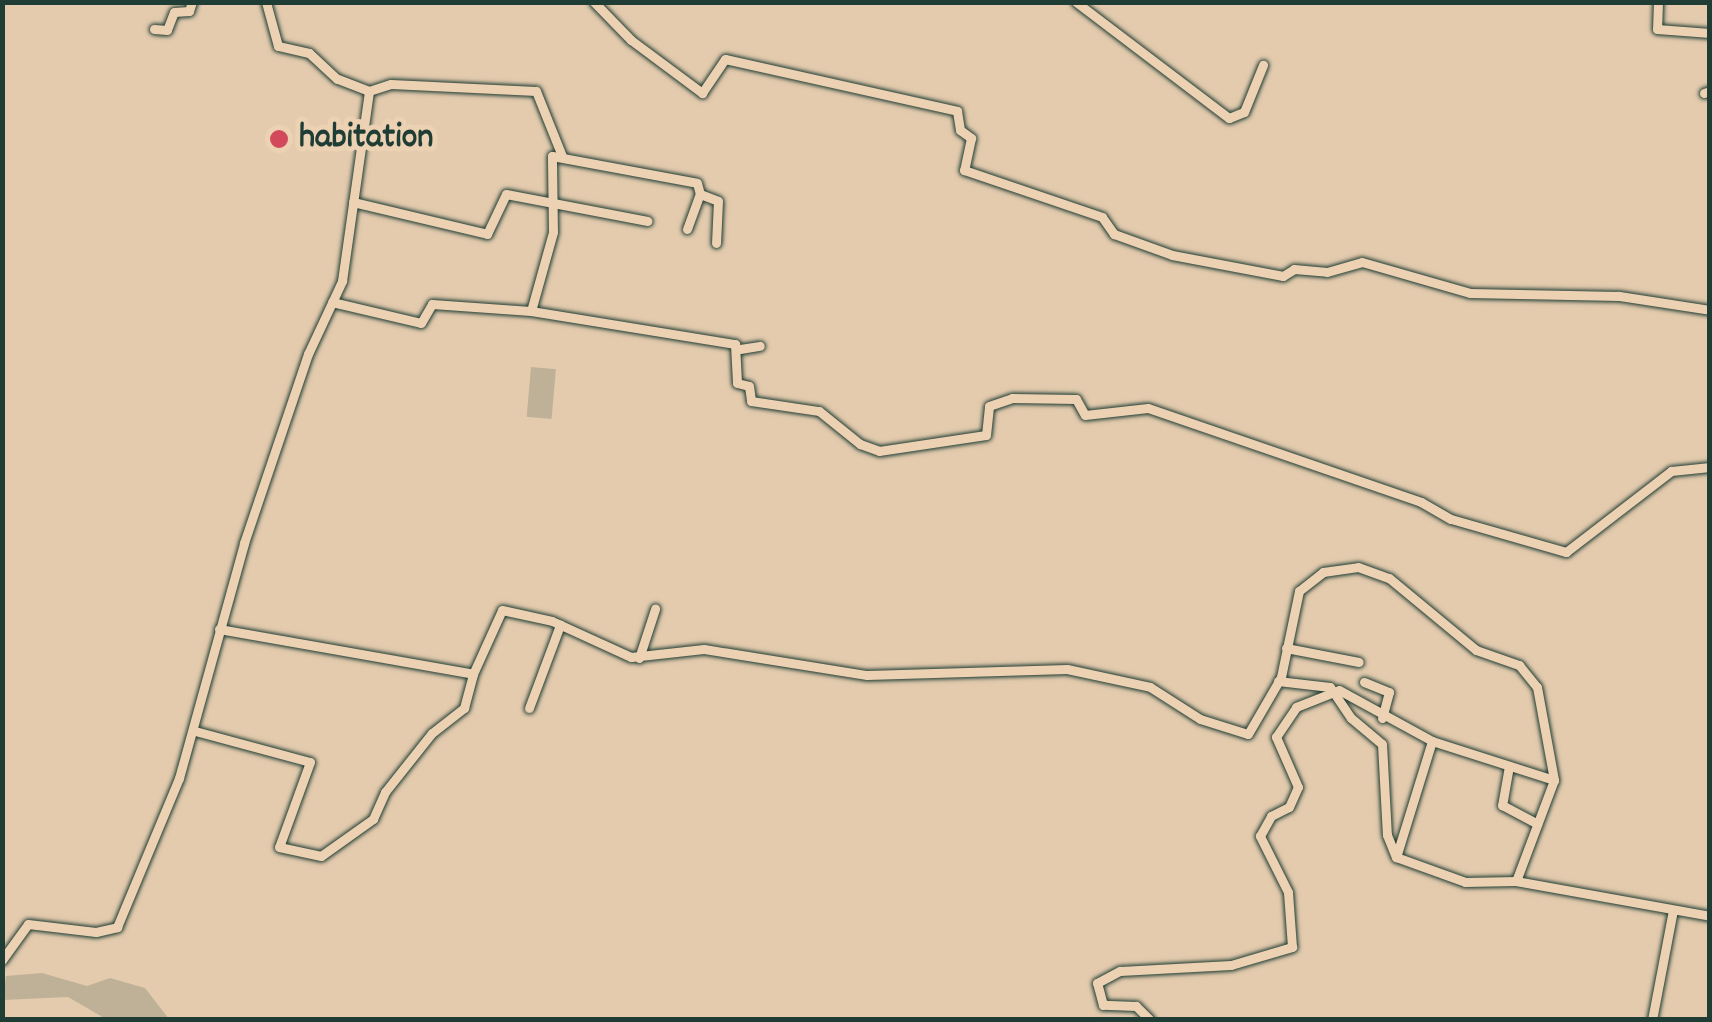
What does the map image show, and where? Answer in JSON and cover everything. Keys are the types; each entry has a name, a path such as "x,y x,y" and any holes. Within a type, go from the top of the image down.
{"street":[{"path":"154,29 167,30 174,12 188,10 192,2"},
{"path":"266,2 278,46 309,52 337,78 369,91 391,84 536,92 562,156"},
{"path":"594,2 630,40 702,92 725,59 957,112 960,130 972,138 964,170 1102,217 1114,234 1172,255 1283,276 1294,269 1327,272 1362,262 1470,294 1619,296 1710,310"},
{"path":"1076,2 1229,118 1244,112 1263,65"},
{"path":"1658,2 1657,28 1710,33"},
{"path":"2,960 28,924 96,932 117,927 195,730 220,629 308,354 342,281 369,91"},
{"path":"531,312 553,235 550,160 562,156 696,182 700,194 688,230"},
{"path":"700,194 718,201 716,243"},
{"path":"353,202 486,234 501,195 553,199 648,221"},
{"path":"332,302 421,323 434,304 531,312 740,348 760,346"},
{"path":"740,348 737,382 748,386 751,401 819,410 871,450 912,450 982,436 990,431 990,405 1012,398 1076,399 1085,415 1148,408 1420,502 1451,519 1566,552 1671,471 1710,467"},
{"path":"195,730 310,762 280,846 320,856 373,819 385,792 432,733 464,708 498,611 560,624 639,658 704,649 867,674 1047,667 1150,687 1191,715 1245,734 1254,730 1278,682 1305,584 1338,568 1378,572 1476,650 1526,670 1540,694 1554,780 1516,881"},
{"path":"639,658 655,609"},
{"path":"529,708 560,624"},
{"path":"220,629 473,674"},
{"path":"1286,648 1359,662"},
{"path":"1278,682 1335,692 1432,741 1554,780"},
{"path":"1364,682 1389,690 1382,718"},
{"path":"1335,692 1351,718 1382,744 1387,834 1396,857 1465,882 1516,881 1710,916"},
{"path":"1150,1020 1136,1006 1103,1005 1097,982 1120,971 1232,965 1292,947 1288,892 1260,836 1271,816 1289,806 1298,787 1276,737 1296,707 1335,692"},
{"path":"1396,857 1432,741"},
{"path":"1509,766 1502,805 1537,824"},
{"path":"1652,1020 1672,910"}],"shaded area":[{"path":"531,367 556,369 552,419 527,417"},
{"path":"42,973 87,986 110,978 145,988 169,1019 106,1019 68,997 3,1000 6,976"}],"place":[{"name":"habitation","path":"279,139"}]}
